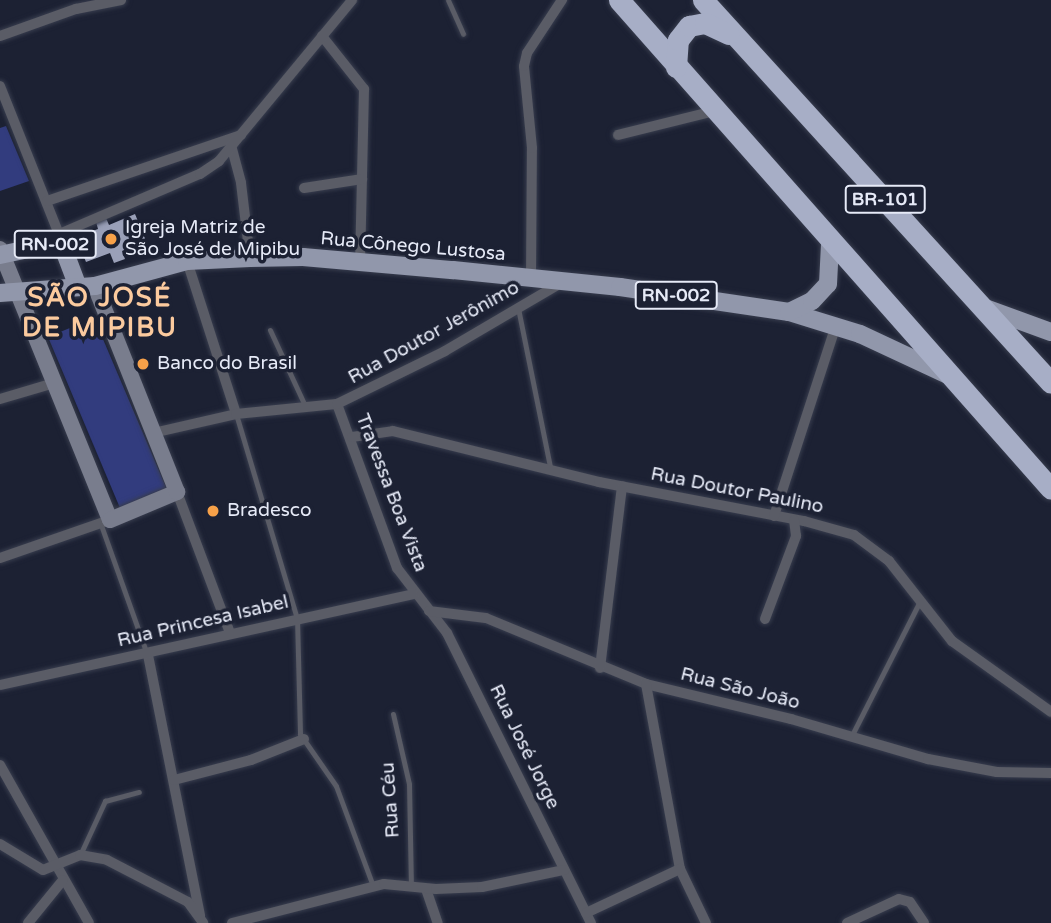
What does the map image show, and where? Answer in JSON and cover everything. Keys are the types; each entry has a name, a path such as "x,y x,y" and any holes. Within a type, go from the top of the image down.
{"highway":[{"path":"619,0 830,244 955,379 1051,489"},
{"name":"BR-101","path":"703,0 1051,383"},
{"path":"676,66 678,40 689,26 713,25 737,38"}],"main road":[{"name":"RN-002","path":"1,253 60,238 87,286 7,292"},
{"path":"789,313 812,301 828,284 830,244"},
{"name":"Rua Cônego Lustosa","path":"87,286 187,261 250,258 360,262 563,281"},
{"name":"RN-002","path":"563,281 789,313 836,325 955,379"},
{"path":"985,308 1051,335"},
{"path":"1032,361 1033,345 1051,335"}],"street":[{"path":"0,36 76,9 121,0"},
{"path":"0,86 60,238 200,174 242,135 352,0"},
{"path":"531,279 532,158 524,66 527,53 562,0"},
{"path":"611,0 642,27"},
{"path":"322,36 364,89 360,262"},
{"path":"618,135 714,111"},
{"path":"47,201 230,144"},
{"path":"230,144 250,258"},
{"path":"304,188 362,179"},
{"path":"1,253 7,292 54,383 105,522"},
{"path":"187,261 236,414"},
{"name":"Rua Doutor Jerônimo","path":"153,433 236,414 337,404 445,351 563,281"},
{"path":"87,286 153,433 230,633"},
{"path":"774,516 836,325"},
{"path":"0,399 54,383"},
{"name":"Travessa Boa Vista","path":"337,404 352,437 397,568 413,594"},
{"name":"Rua Doutor Paulino","path":"352,437 393,431 622,486 831,527 870,544 952,641 1051,712"},
{"path":"600,668 622,486"},
{"path":"0,558 105,522 177,492"},
{"path":"765,619 796,536 794,520"},
{"name":"Rua Princesa Isabel","path":"0,685 148,655 230,633 413,594"},
{"name":"Rua José Jorge","path":"413,594 429,611 466,670 589,918"},
{"name":"Rua São João","path":"429,611 486,618 600,668 646,684 960,767 1033,776 1051,773"},
{"path":"148,655 202,919"},
{"path":"646,684 680,869 705,923"},
{"path":"174,780 251,760 304,739"},
{"path":"0,765 89,923"},
{"path":"0,844 43,870 57,868 80,855 123,867 188,902 202,919"},
{"path":"589,918 680,869"},
{"path":"232,923 373,886 411,886 426,889 494,886 564,870"},
{"path":"28,923 63,880"},
{"path":"426,889 438,923"},
{"path":"847,923 899,899 918,912 924,923"}],"lane":[{"path":"448,0 463,34"},
{"path":"518,308 550,467"},
{"path":"270,330 306,408"},
{"path":"236,414 298,618 299,726 304,739 336,786 373,886"},
{"path":"105,522 148,655"},
{"path":"851,737 919,603"},
{"name":"Rua Céu","path":"393,714 409,784 411,886"},
{"path":"80,855 105,801 139,792"}],"shaded area":[{"path":"6,126 29,181 0,191 0,128"},
{"path":"94,318 168,492 120,508 48,337"}],"building":[{"name":"Igreja Matriz de São José de Mipibu","path":"135,214 146,241 122,251 125,259 114,263 110,253 86,262 76,237 98,229 96,222 106,218 109,225"}],"place":[{"name":"Igreja Matriz de São José de Mipibu","path":"111,239"},
{"name":"Banco do Brasil","path":"143,364"},
{"name":"Bradesco","path":"213,511"}],"district":[{"name":"SÃO JOSÉ DE MIPIBU","path":"100,313"}]}
